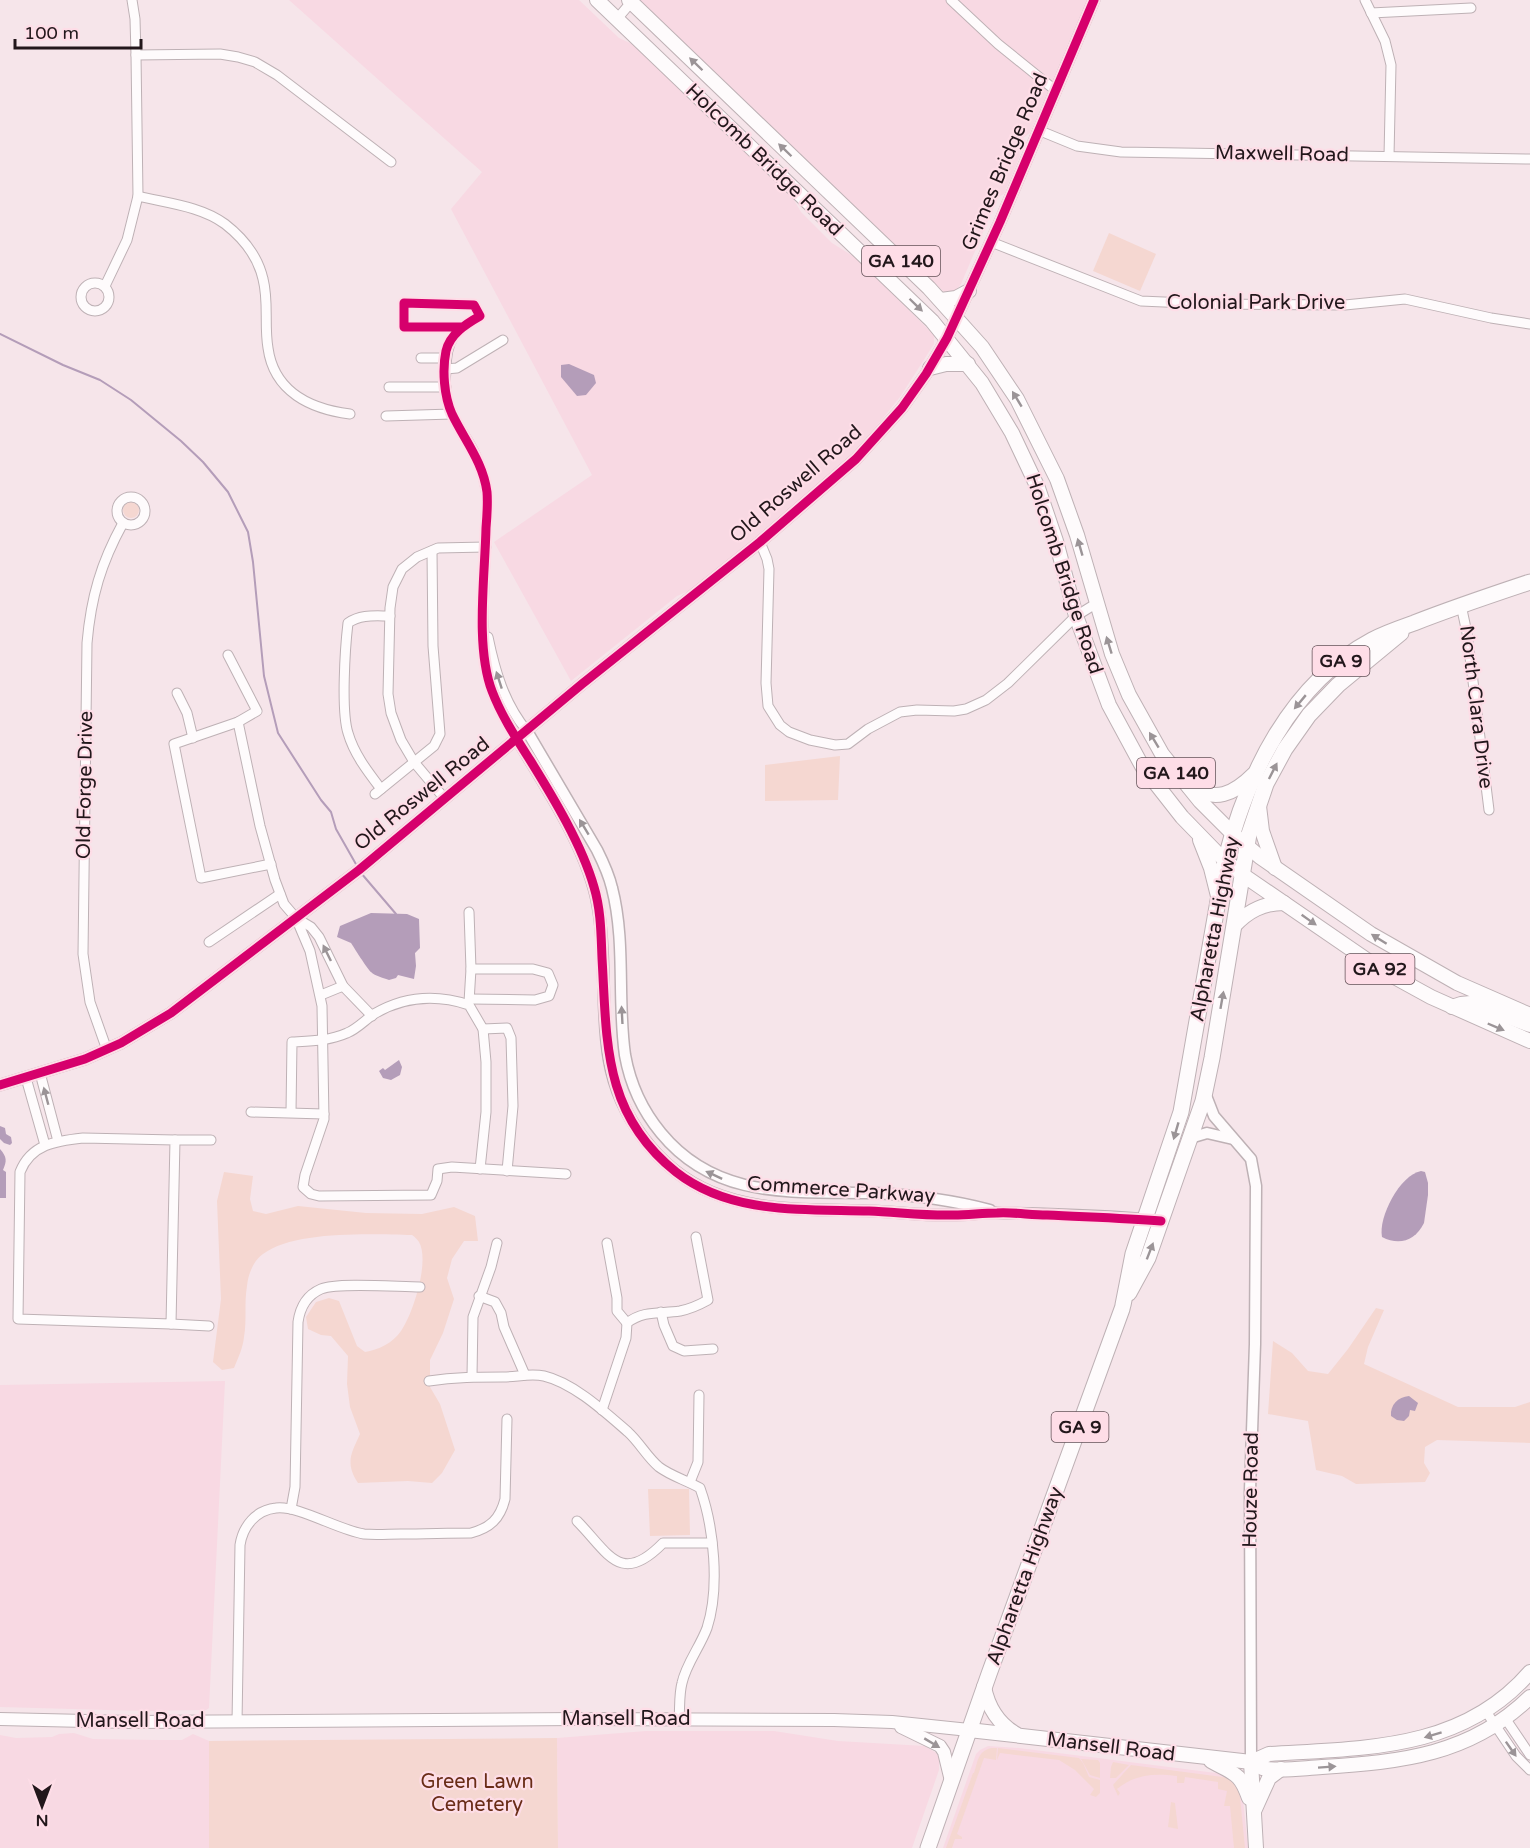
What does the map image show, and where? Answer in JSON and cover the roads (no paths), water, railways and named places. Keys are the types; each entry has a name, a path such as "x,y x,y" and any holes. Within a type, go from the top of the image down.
{"highway":[{"name":"Alpharetta Highway","path":"928,1848 1122,1307 1142,1271 1181,1112 1225,861 1232,833 1254,774 1267,748 1298,705 1327,673 1358,648 1372,640 1461,604 1530,582"},
{"name":"Alpharetta Highway","path":"1153,1221 1190,1138 1205,1092 1247,846 1259,802 1275,766 1297,732 1323,699 1350,674 1416,622"},
{"path":"1350,674 1356,662 1358,648"}],"main road":[{"name":"Holcomb Bridge Road","path":"597,0 914,303 968,364 997,407 1035,480 1099,683 1131,747 1155,784 1196,833 1243,875"},
{"name":"Holcomb Bridge Road","path":"631,1 958,317 999,371 1022,407 1045,451 1069,508 1112,654 1129,695 1157,746 1186,786 1247,846"},
{"path":"941,300 956,298 969,291"},
{"path":"930,368 948,363 968,364"},
{"path":"1186,786 1204,794 1218,796 1236,789 1254,774"},
{"path":"1259,802 1262,831 1275,868"},
{"name":"GA 140","path":"1196,833 1211,868 1219,899"},
{"name":"GA 92","path":"1247,846 1275,868 1398,951 1457,983 1530,1015"},
{"name":"GA 92","path":"1243,875 1386,972 1452,1007 1530,1041"},
{"path":"1234,926 1245,915 1257,908 1284,903"},
{"path":"1452,1007 1471,1003 1530,1025"},
{"name":"Mansell Road","path":"1251,1762 1269,1754 1408,1742 1450,1729 1505,1697 1530,1672"},
{"path":"984,1688 999,1720 1008,1729 1021,1736"},
{"name":"Mansell Road","path":"0,1719 99,1722 679,1719 892,1722 1251,1762 1265,1769 1282,1769 1408,1759 1447,1749 1500,1722 1530,1697"},
{"path":"892,1722 940,1746 944,1752 951,1781"},
{"path":"1205,1758 1239,1776 1244,1782 1254,1811"},
{"name":"Houze Road","path":"1251,1762 1256,1848"},
{"path":"1254,1811 1269,1778 1282,1769"}],"street":[{"path":"105,286 127,240 138,196 135,19 132,0"},
{"path":"951,0 998,44 1055,90"},
{"name":"Grimes Bridge Road","path":"947,338 991,242 1094,0"},
{"path":"1365,0 1385,41 1391,65 1389,156"},
{"path":"617,19 631,1"},
{"path":"1371,13 1471,8"},
{"path":"136,55 220,54 255,62 277,75 391,162"},
{"name":"Maxwell Road","path":"1038,130 1077,146 1121,152 1530,159"},
{"path":"138,196 204,213 222,222 239,236 254,255 263,278 268,348 271,362 279,377 292,393 308,404 328,411 350,414"},
{"name":"Colonial Park Drive","path":"991,242 1141,301 1345,305 1405,299 1530,324"},
{"path":"462,327 404,327 404,303 474,305 480,316 462,327 448,345 446,387 452,414 473,451 485,479 487,496 484,649 488,679 498,706 517,739"},
{"name":"Old Roswell Road","path":"0,1085 85,1059 138,1034 171,1013 296,918 445,799 825,487 864,451 902,408 930,368 947,338"},
{"path":"446,369 457,368 503,340"},
{"path":"421,358 446,358"},
{"path":"388,387 446,387"},
{"path":"386,416 452,414"},
{"name":"Old Forge Drive","path":"107,1050 90,1002 83,954 87,643 89,613 95,585 105,558 123,523"},
{"path":"760,542 769,569 766,683 768,706 780,725 789,732 810,740 842,746 900,712 954,711 976,705 1003,688 1076,616 1097,603"},
{"path":"445,799 414,762 401,740 391,713 388,694 393,587 402,569 417,557 432,551 455,547 486,547"},
{"path":"390,616 370,615 356,618 348,623 346,637 345,716 348,732 355,751 378,791 434,746 440,734 433,646 432,551"},
{"name":"North Clara Drive","path":"1461,604 1467,633 1489,810"},
{"path":"483,614 502,689 514,714 527,731"},
{"path":"228,655 257,711 238,722 174,744 201,879 271,864"},
{"path":"177,693 187,713 193,738"},
{"path":"238,722 260,825 284,904 296,918 310,927 319,937 343,986 372,1016"},
{"name":"Commerce Parkway","path":"527,731 606,869 617,916 626,1057 638,1098 665,1139 688,1160 701,1168 715,1176 743,1185 787,1192 876,1193 937,1198 999,1213"},
{"name":"Commerce Parkway","path":"517,739 549,794 590,874 599,909 607,1043 612,1074 623,1105 642,1137 678,1173 708,1191 739,1202 770,1207 953,1215 999,1213 1153,1221"},
{"path":"209,942 280,894"},
{"path":"469,912 471,969 469,1002 483,1029 486,1062 486,1112 480,1169"},
{"path":"296,918 310,951 321,995 323,1040 324,1114 303,1187 311,1194 319,1196 431,1195 437,1181 438,1169 452,1167 566,1174"},
{"path":"291,1112 292,1042 323,1040 349,1033 395,1003 411,999 469,1002 535,1000 549,996 553,985 548,972 533,969 471,969"},
{"path":"321,995 343,986"},
{"path":"483,1029 507,1028 511,1038 513,1106 507,1171"},
{"path":"40,1073 58,1141"},
{"path":"26,1078 45,1145"},
{"name":"Houze Road","path":"1205,1092 1214,1116 1251,1160 1257,1202 1250,1490 1251,1762"},
{"path":"251,1112 324,1114"},
{"path":"39,1123 52,1119"},
{"path":"1190,1138 1207,1132 1233,1139"},
{"path":"209,1326 18,1320 20,1172 24,1161 32,1153 45,1145 58,1141 83,1138 211,1140"},
{"path":"171,1324 175,1140"},
{"path":"627,1323 650,1312 680,1311 708,1300 696,1237"},
{"path":"472,1376 472,1323 497,1243"},
{"path":"602,1410 626,1338 627,1323 617,1311 617,1298 607,1243"},
{"path":"291,1509 295,1487 298,1322 303,1305 314,1294 330,1287 420,1287"},
{"path":"479,1296 495,1302 525,1375"},
{"path":"661,1312 673,1346 684,1352 713,1349"},
{"path":"429,1381 472,1376 525,1375 544,1376 556,1380 602,1410 640,1443 658,1466 700,1488 709,1519 712,1543 713,1595 704,1637 682,1680 679,1719"},
{"path":"690,1482 698,1462 699,1395"},
{"path":"237,1722 242,1537 249,1522 260,1513 275,1508 291,1509 347,1530 367,1534 471,1533 484,1530 502,1511 505,1499 507,1419"},
{"path":"577,1521 610,1558 628,1564 640,1562 663,1543 712,1543"},
{"path":"1485,1710 1500,1722 1530,1755"},
{"path":"1500,1722 1516,1756 1530,1770"}],"waterway":[{"path":"0,334 63,365 100,380 131,400 181,441 203,462 228,492 248,532 264,676 278,733 331,812 336,829 357,866"},
{"path":"361,873 396,914"}],"park label":[{"name":"Green Lawn Cemetery","path":"477,1794"}]}
